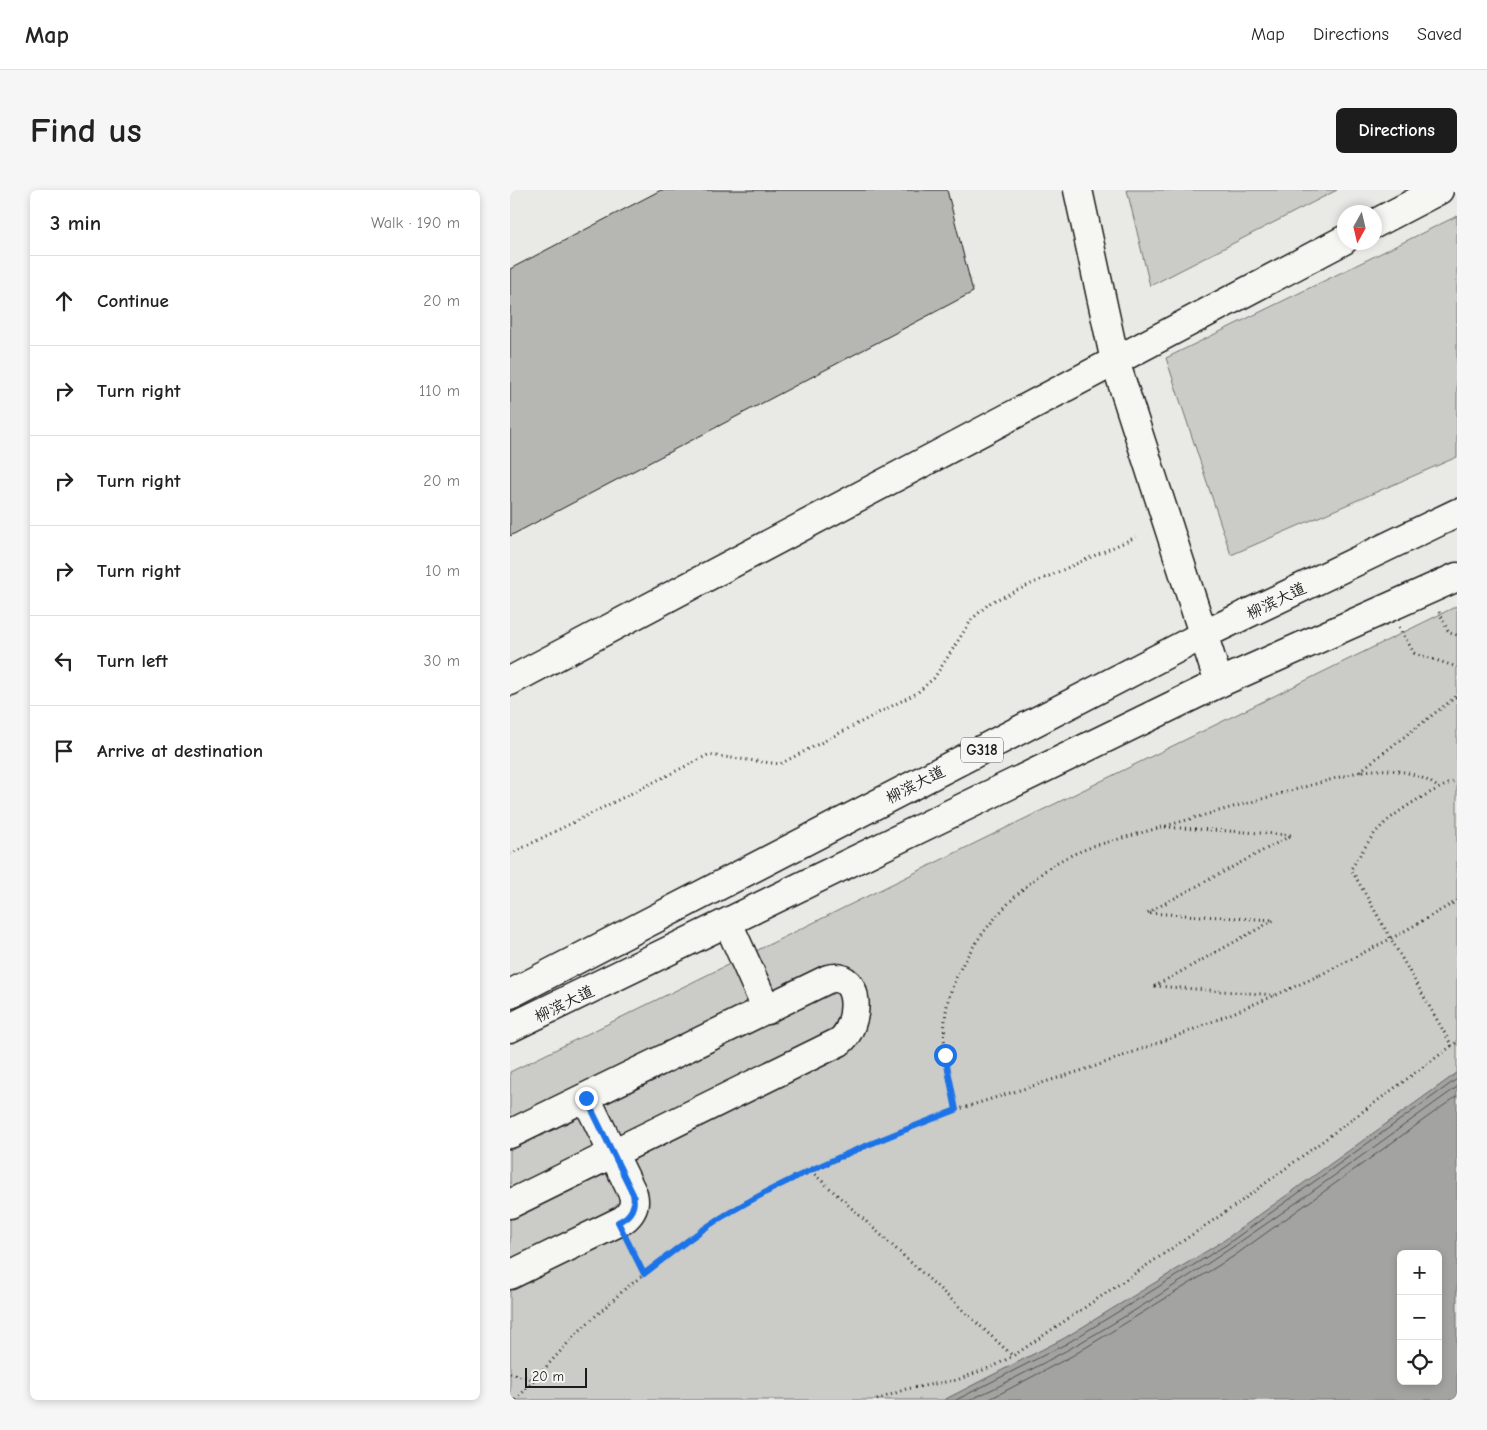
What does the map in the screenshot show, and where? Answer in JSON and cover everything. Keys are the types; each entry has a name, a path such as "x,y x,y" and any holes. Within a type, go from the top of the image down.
{"main road":[{"path":"1078,190 1115,361 1219,683"},
{"path":"1382,220 1439,190"},
{"path":"510,681 1337,244"},
{"name":"柳滨大道","path":"510,994 1203,635 1457,513"},
{"name":"柳滨大道","path":"510,1028 1219,683 1457,577"},
{"path":"728,923 766,1010"},
{"path":"510,1134 834,978 840,978 846,982 852,991 855,1002 851,1027 847,1036 839,1042 510,1204"},
{"path":"510,1275 618,1222 629,1215 633,1209 633,1194 586,1098"}],"path":[{"path":"510,854 708,755 780,764 917,693 934,678 972,619 991,602 1136,538"},
{"path":"1437,607 1449,633 1457,635"},
{"path":"1398,625 1414,653 1457,667"},
{"path":"1358,772 1457,696"},
{"path":"956,1110 945,1055 946,1010 956,977 966,957 980,938 1026,886 1058,862 1094,846 1358,772 1382,770 1406,772 1420,775 1439,788"},
{"path":"1452,1046 1351,869 1376,832 1412,803 1457,780"},
{"path":"1162,827 1292,835 1147,914 1274,920 1155,986 1276,996"},
{"path":"516,1400 533,1379 577,1333 624,1289 726,1214 811,1171 889,1136 956,1110 1096,1066 1276,996 1394,937 1457,901"},
{"path":"877,1400 906,1389 957,1380 996,1365 1013,1356 1236,1205 1457,1042"},
{"path":"811,1171 1013,1356"},
{"path":"618,1222 644,1274"},
{"path":"510,1373 533,1379"}],"shaded area":[{"path":"1127,190 1337,190 1150,286"},
{"path":"1457,216 1457,457 1231,555 1166,358"},
{"path":"1457,606 1457,1073 1224,1241 1063,1339 944,1400 510,1400 510,1072"}],"water":[{"path":"1457,1073 1457,1400 944,1400 1063,1339 1223,1241"}],"building":[{"path":"661,190 947,190 973,292 510,536 510,269"}],"route":[{"path":"586,1098 633,1194 633,1209 629,1215 618,1222 644,1274 726,1214 781,1185 897,1133 956,1110 945,1055"}]}
